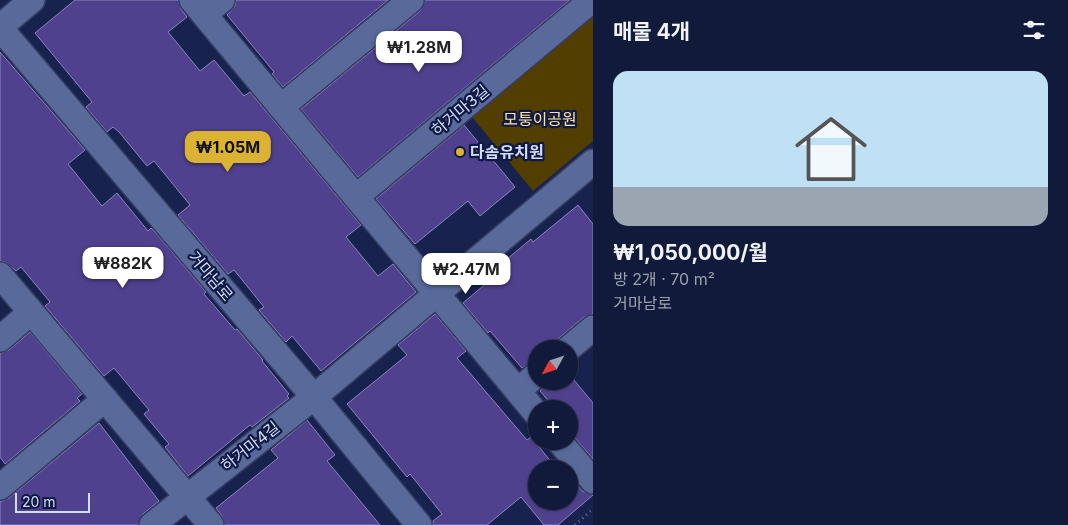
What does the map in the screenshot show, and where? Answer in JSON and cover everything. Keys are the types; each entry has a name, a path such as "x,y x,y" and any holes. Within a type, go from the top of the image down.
{"street":[{"path":"0,28 32,0"},
{"path":"281,107 411,0"},
{"name":"하거마3길","path":"356,197 592,0"},
{"path":"206,5 281,107 436,294 527,383 532,400"},
{"name":"거마남로","path":"0,28 314,397 419,525"},
{"path":"314,397 593,162"},
{"path":"0,275 211,525"},
{"path":"0,339 31,312"},
{"path":"578,341 593,328"},
{"name":"하거마4길","path":"152,525 314,397"},
{"path":"0,487 105,399"},
{"path":"566,450 593,482"}],"path":[{"path":"575,525 593,509"}],"green space":[{"name":"모퉁이공원","path":"593,8 593,141 533,191 468,112"}],"building":[{"path":"75,0 178,0 181,9 187,17 168,32 200,71 214,60 244,96 250,92 361,225 346,237 378,276 393,264 416,292 321,371 292,336 286,342 259,310 264,307 234,270 228,274 178,215 190,205 154,161 147,166 119,132 113,127 107,132 86,107 92,102 35,33"},
{"path":"236,0 388,0 283,87 272,74 274,72 227,15 235,6"},
{"path":"425,0 570,0 358,177 301,109 420,11"},
{"path":"0,52 85,150 68,164 102,206 117,193 148,231 151,228 156,233 206,292 204,294 235,330 237,329 289,394 287,396 289,398 252,427 250,425 188,476 165,447 169,444 144,414 149,410 114,368 104,376 45,306 50,302 21,267 16,271 5,262 0,261"},
{"path":"464,125 515,187 480,216 468,201 415,244 376,199"},
{"path":"578,205 593,224 593,314 584,317 558,340 528,340 528,365 522,368 490,331 488,333 463,303 509,264 506,260 531,239 533,242"},
{"path":"435,314 466,351 457,358 528,439 528,450 542,450 550,460 528,460 528,506 521,497 487,525 433,525 433,521 442,514 410,474 407,477 347,404 407,355 398,345"},
{"path":"30,332 82,394 77,398 80,401 5,464 0,457 0,353 9,350"},
{"path":"578,385 593,403 593,459 578,442 578,400 548,400 540,391 578,390"},
{"path":"307,420 335,455 327,461 380,525 225,525 222,516 216,508 278,458 271,450"},
{"path":"99,423 159,501 143,514 138,525 0,525 0,502 9,498"},
{"path":"578,486 582,491 593,495 578,508"},
{"path":"532,510 576,510 558,525 544,525"}],"place":[{"name":"다솜유치원","path":"460,152"}]}
